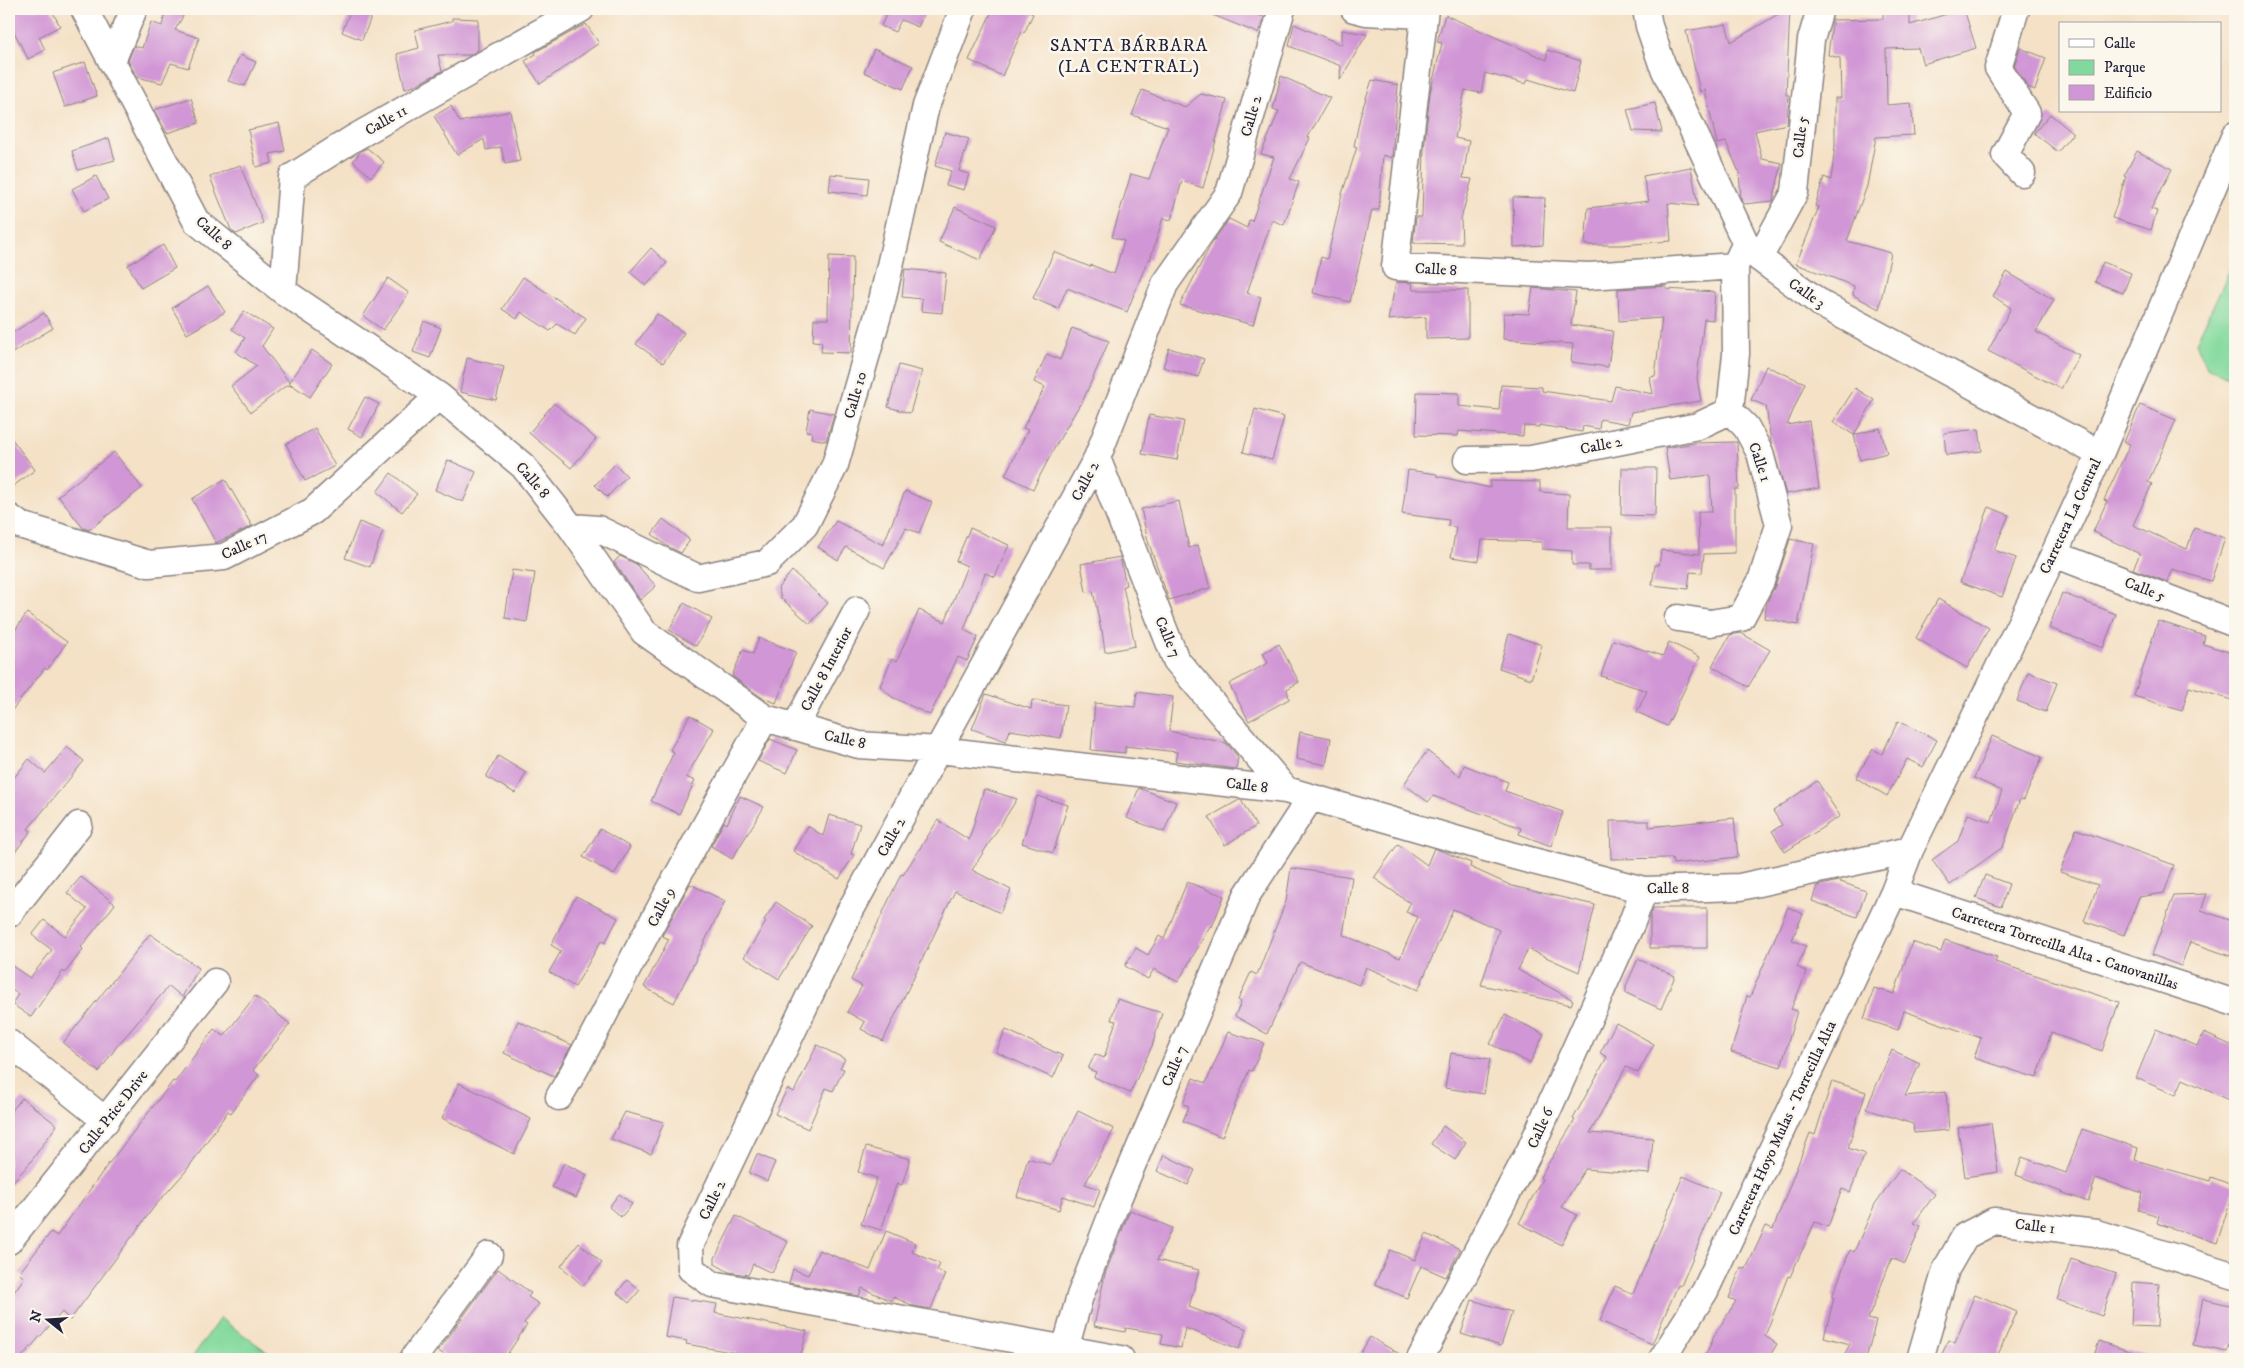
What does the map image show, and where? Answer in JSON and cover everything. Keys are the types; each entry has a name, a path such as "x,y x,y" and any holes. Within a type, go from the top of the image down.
{"street":[{"name":"Calle 8","path":"84,9 196,221 284,291 439,396 523,466 571,527 644,632 765,718 859,745 939,750 1286,790 1510,855 1644,890 1740,886 1910,850"},
{"path":"112,61 134,9"},
{"name":"Calle 11","path":"284,291 292,177 354,138 581,9"},
{"name":"Calle 10","path":"571,527 598,529 698,578 767,563 805,525 835,466 882,301 926,106 962,9"},
{"name":"Calle 2","path":"1121,1359 712,1284 691,1269 690,1246 764,1087 850,912 1097,458 1165,284 1229,193 1282,9"},
{"path":"1354,9 1366,12 1424,12"},
{"name":"Calle 3","path":"1646,9 1648,26 1662,64 1747,256 1823,305 2100,454"},
{"name":"Calle 5","path":"1747,256 1794,192 1810,40 1820,9"},
{"path":"2016,9 1998,68 2026,113 2005,155 2022,173"},
{"name":"Calle 8","path":"1424,12 1395,267 1589,276 1747,256"},
{"name":"Carretera La Central","path":"1894,892 1910,850 2054,554 2100,454 2235,135"},
{"path":"1730,411 1747,256"},
{"name":"Calle 17","path":"9,517 20,525 149,564 224,557 312,511 439,396"},
{"name":"Calle 2","path":"1467,460 1531,459 1698,426 1730,411"},
{"name":"Calle 1","path":"1678,618 1710,623 1741,618 1760,581 1779,524 1760,453 1746,426 1730,411"},
{"name":"Calle 7","path":"1097,458 1176,660 1286,790"},
{"name":"Calle 5","path":"2054,554 2235,624"},
{"name":"Calle 8 Interior","path":"795,727 857,610"},
{"name":"Calle 9","path":"559,1096 598,1028 698,838 765,718"},
{"name":"Calle 7","path":"1065,1349 1080,1296 1116,1200 1247,895 1311,797"},
{"path":"9,914 79,825"},
{"name":"Calle 6","path":"1420,1359 1530,1150 1628,931 1644,890"},
{"name":"Carretera Torrecilla Alta - Canovanillas","path":"1894,892 2235,1003"},
{"name":"Carretera Hoyo Mulas - Torrecilla Alta","path":"1662,1359 1705,1291 1894,892"},
{"name":"Calle Price Drive","path":"9,1241 215,982"},
{"path":"9,1043 106,1120"},
{"name":"Calle 1","path":"1920,1359 1946,1269 1965,1236 1994,1221 2096,1233 2235,1276"},
{"path":"413,1359 489,1255"}],"green space":[{"path":"2235,259 2235,380 2207,368 2196,342"},
{"path":"220,1318 277,1359 191,1359"}],"building":[{"path":"9,9 51,9 60,26 39,37 45,50 28,59 9,22"},
{"path":"166,9 187,9 175,30 199,38 188,68 171,63 162,83 137,77 128,61 134,46 142,48 151,22 162,26"},
{"path":"351,9 364,9 373,12 362,40 342,32"},
{"path":"877,9 926,9 918,27 901,20 895,32 881,26 887,13"},
{"path":"993,9 1023,9 1033,14 1024,33 1022,31 1002,76 969,60"},
{"path":"1206,9 1236,9 1264,17 1258,33 1205,12"},
{"path":"1790,9 1786,95 1789,95 1787,124 1755,131 1762,159 1782,163 1773,201 1744,204 1741,198 1739,172 1726,142 1717,144 1705,90 1700,92 1686,31 1726,24 1731,42"},
{"path":"1964,9 1976,48 1923,64 1918,48 1886,49 1887,105 1911,103 1914,135 1876,137 1867,186 1847,241 1891,253 1879,309 1853,295 1854,286 1796,264 1819,207 1815,206 1824,177 1831,180 1835,146 1835,98 1841,98 1840,58 1828,55 1832,20 1883,19 1883,11 1910,11 1910,25"},
{"path":"1445,15 1547,60 1547,50 1581,61 1573,93 1528,79 1526,84 1485,73 1481,93 1465,90 1455,138 1469,141 1463,178 1472,179 1461,219 1462,244 1413,243 1416,217 1422,217 1424,150 1430,93 1442,43 1437,42"},
{"path":"452,18 478,19 478,50 470,55 438,55 442,71 405,89 397,54 419,48 415,30 452,21"},
{"path":"586,24 599,43 540,84 525,61 536,54 535,52"},
{"path":"1294,24 1342,45 1342,30 1367,34 1340,80 1341,66 1289,46"},
{"path":"2020,48 2046,58 2035,90 2028,87 2014,66"},
{"path":"874,49 913,66 903,89 864,72"},
{"path":"240,55 256,62 245,86 228,81"},
{"path":"85,62 97,96 65,107 53,73"},
{"path":"1281,76 1330,98 1308,137 1310,138 1290,179 1299,182 1284,225 1272,220 1247,293 1261,297 1253,325 1180,305 1210,246 1229,219 1247,228 1249,220 1252,221 1274,157 1261,154 1279,111 1273,109"},
{"path":"1372,80 1398,85 1392,158 1383,155 1379,210 1372,210 1350,302 1313,293 1321,257 1327,259 1342,194 1357,147 1354,146 1361,113"},
{"path":"1142,90 1185,107 1201,94 1227,100 1203,188 1182,181 1171,220 1163,218 1150,260 1148,259 1127,312 1067,288 1058,309 1033,298 1054,252 1090,267 1091,265 1114,274 1124,241 1112,237 1131,174 1149,179 1168,127 1132,115"},
{"path":"191,98 199,123 167,133 154,110"},
{"path":"1655,103 1662,132 1633,131 1627,109"},
{"path":"451,106 460,122 510,111 520,161 505,164 501,147 486,150 484,139 457,155 434,116"},
{"path":"2050,114 2073,133 2058,152 2034,133"},
{"path":"279,123 285,151 270,154 272,163 256,167 248,130"},
{"path":"945,132 969,139 959,171 969,174 964,190 946,185 951,171 935,166"},
{"path":"109,138 115,160 78,170 72,151"},
{"path":"367,148 384,162 371,177 353,161 361,151"},
{"path":"2137,151 2172,169 2151,209 2157,211 2151,230 2112,218 2126,177 2124,176"},
{"path":"240,165 263,223 236,234 231,230 210,177"},
{"path":"1691,167 1698,206 1668,203 1671,241 1622,245 1585,245 1588,208 1649,201 1643,176"},
{"path":"831,174 869,178 867,195 829,191"},
{"path":"96,176 108,199 84,211 72,189"},
{"path":"1513,197 1545,198 1543,245 1514,247"},
{"path":"955,207 996,226 980,260 939,242"},
{"path":"163,245 175,268 141,288 128,265"},
{"path":"651,248 667,263 646,286 630,272"},
{"path":"829,256 853,257 851,353 821,352 822,342 813,341 814,319 828,319"},
{"path":"2103,262 2131,273 2123,293 2095,282"},
{"path":"905,269 946,273 942,313 921,311 922,299 902,297"},
{"path":"2007,272 2054,300 2036,332 2079,355 2061,389 1988,351 2011,308 1993,296"},
{"path":"523,277 586,318 575,335 557,324 550,331 521,312 517,319 502,309"},
{"path":"388,278 409,293 383,330 363,316"},
{"path":"1396,282 1412,283 1413,290 1468,290 1468,338 1426,339 1426,317 1388,320"},
{"path":"208,286 225,312 187,334 172,308"},
{"path":"1666,286 1666,289 1715,292 1713,320 1704,319 1697,378 1701,401 1631,412 1628,424 1600,419 1599,429 1583,426 1582,432 1539,425 1539,427 1524,426 1523,436 1459,431 1458,436 1416,435 1417,392 1459,393 1459,406 1499,410 1501,385 1542,387 1542,391 1611,401 1615,386 1653,394 1650,377 1655,376 1662,318 1619,321 1618,289"},
{"path":"1533,288 1576,292 1571,325 1613,331 1608,367 1571,362 1573,344 1503,339 1504,313 1529,314"},
{"path":"244,311 273,329 262,346 292,386 287,385 251,412 231,386 257,366 236,352 245,338 232,329"},
{"path":"44,313 53,328 9,355 9,335"},
{"path":"657,314 684,333 663,363 636,344"},
{"path":"424,321 441,328 430,358 413,352"},
{"path":"1072,328 1109,341 1081,405 1056,445 1033,489 1005,475 1028,430 1023,428 1045,387 1034,382 1047,354 1060,360"},
{"path":"1169,348 1204,359 1198,377 1163,367"},
{"path":"312,350 332,364 310,397 289,383"},
{"path":"467,358 504,367 496,400 460,392"},
{"path":"899,365 922,371 910,413 888,407"},
{"path":"1766,366 1805,383 1787,425 1809,421 1819,488 1786,494 1771,442 1766,406 1751,400"},
{"path":"1855,388 1874,400 1854,435 1833,422"},
{"path":"365,397 379,404 362,437 348,429"},
{"path":"554,403 596,439 571,468 529,433"},
{"path":"2140,405 2176,420 2148,482 2152,484 2133,525 2187,549 2194,528 2225,538 2211,581 2172,569 2167,582 2133,569 2140,554 2093,532 2107,501 2104,500 2130,444 2124,442"},
{"path":"810,409 834,414 826,441 811,438 812,432 806,431"},
{"path":"1255,409 1284,417 1272,460 1243,452"},
{"path":"1149,415 1184,421 1177,460 1142,454"},
{"path":"315,428 335,466 305,481 286,444"},
{"path":"1880,428 1887,453 1860,460 1854,435"},
{"path":"1979,429 1982,451 1946,455 1944,433"},
{"path":"9,435 35,470 9,489"},
{"path":"1737,442 1739,489 1735,489 1735,553 1704,554 1702,573 1690,572 1688,589 1652,585 1655,565 1659,565 1661,550 1699,554 1698,512 1712,512 1710,475 1670,480 1665,448 1695,443"},
{"path":"114,452 142,488 89,530 83,528 58,496"},
{"path":"448,460 476,472 463,502 435,490"},
{"path":"615,464 627,476 607,497 595,485"},
{"path":"1622,468 1656,468 1655,516 1621,515"},
{"path":"1408,470 1437,474 1437,476 1490,488 1490,481 1540,482 1540,492 1569,494 1568,527 1612,527 1612,570 1589,570 1589,565 1572,565 1572,551 1542,549 1542,542 1482,540 1479,561 1451,557 1456,527 1448,526 1449,520 1402,514"},
{"path":"391,473 417,494 402,512 377,492"},
{"path":"225,479 252,526 216,543 192,499"},
{"path":"905,491 932,502 919,533 906,528 884,568 846,547 838,560 818,547 836,521 883,545"},
{"path":"1179,501 1189,548 1198,545 1210,588 1169,600 1148,541 1141,509"},
{"path":"1989,507 2009,515 1994,550 2016,558 2002,597 1960,582"},
{"path":"663,519 690,540 681,553 667,546 652,534"},
{"path":"359,522 383,531 370,567 345,558"},
{"path":"970,528 1009,545 995,577 985,573 964,630 978,637 967,661 958,657 930,715 892,697 880,686 892,659 897,661 919,610 945,622 967,566 956,561"},
{"path":"1790,539 1814,544 1798,625 1764,618 1767,602 1775,586"},
{"path":"620,556 636,564 656,586 640,600 614,562"},
{"path":"1120,557 1126,585 1123,586 1135,646 1105,652 1093,591 1086,592 1081,564"},
{"path":"512,570 535,573 527,622 505,618"},
{"path":"792,571 828,603 810,624 781,598 778,588"},
{"path":"2062,593 2116,614 2103,648 2049,628"},
{"path":"1938,599 1989,628 1967,668 1916,638"},
{"path":"684,603 712,619 696,646 669,630"},
{"path":"27,613 67,642 47,670 45,668 9,714 9,639"},
{"path":"2158,621 2205,636 2203,644 2235,654 2235,701 2189,687 2182,711 2134,696"},
{"path":"1741,633 1770,650 1748,687 1712,666 1730,635"},
{"path":"1509,634 1542,645 1531,679 1499,668"},
{"path":"759,638 796,652 776,703 761,697 732,676 743,650 753,654"},
{"path":"1613,640 1663,656 1669,642 1700,657 1667,726 1637,712 1647,691 1601,676"},
{"path":"1279,644 1299,682 1287,689 1289,699 1249,721 1229,684 1268,663 1263,653"},
{"path":"2028,672 2057,683 2046,712 2017,701"},
{"path":"1137,692 1173,697 1169,731 1226,743 1238,757 1236,769 1175,761 1177,752 1125,746 1125,753 1091,750 1095,703 1135,707"},
{"path":"986,694 1031,709 1032,700 1066,705 1061,738 1010,730 1006,741 972,729"},
{"path":"690,715 714,729 686,777 695,781 679,814 651,801 674,752 670,750"},
{"path":"1898,721 1937,740 1923,767 1907,759 1887,796 1856,778 1873,749 1882,754"},
{"path":"1300,732 1331,738 1326,765 1296,759"},
{"path":"1992,736 2042,757 2024,800 2020,799 2003,847 1950,885 1932,860 1958,841 1968,814 1991,822 2002,791 1974,778"},
{"path":"770,739 797,750 787,773 758,761"},
{"path":"67,747 84,761 28,829 31,831 9,860 9,784 29,759 45,773"},
{"path":"1427,751 1460,776 1464,765 1508,782 1505,791 1563,812 1551,846 1519,834 1521,828 1433,796 1428,802 1404,784"},
{"path":"498,756 526,773 515,793 486,777"},
{"path":"1817,781 1840,816 1785,852 1772,831 1782,825 1773,811"},
{"path":"1139,788 1176,802 1164,832 1127,818"},
{"path":"984,789 1017,799 972,870 1011,890 1000,913 955,891 883,1041 861,1029 865,1022 847,1012 862,986 851,980 901,874 903,875 938,820 969,840"},
{"path":"740,796 764,807 732,859 711,846 724,822 727,824"},
{"path":"1037,796 1068,805 1053,853 1022,843"},
{"path":"1241,800 1256,826 1225,845 1209,817"},
{"path":"829,815 860,824 851,854 854,855 839,879 793,851 808,826 823,836"},
{"path":"1734,818 1738,857 1673,864 1672,858 1611,859 1610,821 1649,821 1649,827"},
{"path":"600,829 630,847 614,875 583,857"},
{"path":"2076,829 2174,865 2164,893 2139,897 2124,935 2084,921 2098,885 2060,872"},
{"path":"1398,844 1427,865 1434,848 1471,863 1470,867 1512,886 1595,905 1579,972 1528,949 1518,970 1573,1000 1571,1005 1481,985 1499,930 1453,909 1418,990 1366,967 1359,985 1300,962 1267,1034 1235,1016 1241,1002 1238,1000 1251,972 1257,975 1286,901 1291,868 1352,877 1343,935 1400,958 1418,917 1406,912 1410,903 1374,878"},
{"path":"1985,875 2009,884 2001,907 1976,898"},
{"path":"81,877 115,904 81,947 83,949 65,973 63,971 31,1017 12,1004 18,994 9,988 9,964 30,978 52,950 32,935 44,920 65,936 87,909 67,893"},
{"path":"1838,881 1866,891 1857,917 1812,901 1817,886"},
{"path":"1187,882 1224,896 1212,927 1210,926 1178,982 1154,969 1148,979 1125,966 1136,948 1148,955 1159,936 1164,939"},
{"path":"690,884 725,901 674,1003 644,987 669,939 662,936"},
{"path":"2207,894 2201,910 2235,922 2235,941 2230,956 2190,942 2181,966 2152,955 2174,895"},
{"path":"576,896 618,918 605,943 601,941 575,987 549,972 561,951 551,945"},
{"path":"776,902 812,926 779,979 744,957"},
{"path":"1788,907 1803,914 1792,940 1806,946 1797,967 1807,972 1791,1009 1797,1011 1781,1067 1731,1052 1747,996 1750,997"},
{"path":"1653,908 1707,908 1707,948 1650,948 1650,917"},
{"path":"150,934 199,968 182,997 169,986 117,1046 99,1072 63,1043"},
{"path":"1945,940 1997,957 1995,962 2119,1002 2102,1051 2051,1033 2037,1078 1974,1058 1981,1038 1904,1011 1898,1030 1864,1019 1874,988 1894,994 1912,942 1941,952"},
{"path":"1638,959 1675,976 1661,1009 1626,993 1626,986"},
{"path":"255,996 290,1024 253,1070 259,1075 231,1113 228,1111 186,1171 154,1207 70,1320 62,1312 20,1359 9,1359 9,1299 24,1278 19,1273 51,1232 57,1236 106,1167 173,1081 175,1082 214,1029 224,1036"},
{"path":"1117,999 1162,1013 1152,1046 1130,1093 1094,1077 1096,1072 1088,1069 1095,1054 1104,1058 1116,1021 1111,1020"},
{"path":"1505,1015 1544,1034 1530,1063 1490,1044"},
{"path":"518,1021 572,1045 554,1076 504,1053"},
{"path":"1616,1023 1654,1044 1638,1073 1626,1067 1590,1133 1653,1138 1650,1174 1585,1169 1562,1207 1577,1215 1561,1245 1519,1223 1542,1179 1540,1177 1575,1120 1573,1119 1607,1057 1600,1053"},
{"path":"2156,1029 2197,1046 2204,1033 2235,1047 2235,1103 2183,1079 2176,1095 2136,1078"},
{"path":"1006,1030 1063,1056 1053,1078 996,1052"},
{"path":"1228,1032 1264,1043 1252,1071 1249,1070 1222,1137 1183,1121 1189,1106 1183,1104 1193,1078 1206,1083"},
{"path":"817,1045 845,1059 840,1068 844,1069 833,1091 826,1088 808,1129 775,1114 787,1089 794,1092"},
{"path":"1892,1050 1920,1063 1905,1096 1946,1092 1949,1130 1914,1133 1913,1124 1866,1109"},
{"path":"1451,1053 1490,1059 1484,1094 1445,1088"},
{"path":"1832,1081 1866,1092 1848,1148 1865,1154 1850,1192 1842,1189 1828,1227 1815,1222 1790,1277 1788,1276 1765,1336 1777,1344 1768,1359 1703,1359 1712,1339 1736,1301 1729,1298 1741,1267 1746,1269 1766,1226 1773,1229 1810,1133 1815,1135"},
{"path":"459,1083 531,1119 514,1154 442,1118"},
{"path":"22,1098 57,1125 29,1164 9,1186 9,1114"},
{"path":"1078,1111 1114,1129 1085,1184 1100,1189 1094,1207 1063,1196 1059,1210 1017,1197 1028,1158 1051,1165"},
{"path":"625,1112 664,1122 651,1154 611,1139"},
{"path":"1991,1123 1998,1172 1965,1177 1958,1128"},
{"path":"1443,1126 1466,1142 1455,1160 1431,1144"},
{"path":"2082,1129 2138,1148 2135,1160 2210,1181 2211,1177 2235,1186 2217,1243 2157,1223 2159,1216 2138,1210 2143,1193 2096,1178 2088,1202 2016,1175 2022,1157 2066,1173"},
{"path":"866,1147 910,1159 902,1185 897,1183 881,1230 861,1224 877,1178 858,1172"},
{"path":"757,1154 775,1162 767,1181 749,1173"},
{"path":"1164,1155 1195,1170 1188,1185 1157,1171"},
{"path":"564,1163 587,1175 576,1198 552,1187"},
{"path":"1900,1169 1935,1194 1914,1223 1921,1226 1905,1264 1892,1258 1868,1319 1876,1321 1866,1359 1842,1359 1850,1344 1824,1337 1834,1298 1832,1297 1850,1250 1854,1252 1875,1204"},
{"path":"1683,1176 1720,1192 1681,1286 1678,1285 1652,1344 1600,1321 1615,1286 1633,1294"},
{"path":"619,1194 632,1204 621,1217 609,1207"},
{"path":"1130,1210 1172,1228 1157,1260 1199,1270 1189,1307 1247,1329 1239,1349 1185,1328 1181,1348 1161,1344 1163,1334 1126,1328 1125,1332 1094,1326 1105,1274"},
{"path":"736,1216 788,1242 772,1273 753,1264 748,1275 729,1272 715,1264 715,1258"},
{"path":"886,1231 915,1243 912,1252 940,1264 937,1271 945,1274 931,1309 914,1306 893,1297 892,1301 862,1288 859,1296 789,1283 793,1269 808,1275 819,1250 870,1270"},
{"path":"1426,1234 1460,1249 1446,1277 1421,1266 1407,1298 1375,1284 1390,1250 1415,1260"},
{"path":"579,1243 602,1263 583,1286 561,1266"},
{"path":"2071,1259 2116,1274 2102,1316 2057,1300"},
{"path":"498,1269 531,1293 528,1297 539,1304 524,1323 527,1325 504,1359 452,1359 438,1351"},
{"path":"627,1280 640,1290 629,1303 617,1293"},
{"path":"2133,1282 2159,1284 2157,1327 2131,1326"},
{"path":"1975,1294 2017,1312 1996,1359 1939,1359 1949,1340 1955,1343"},
{"path":"672,1297 717,1304 715,1313 807,1331 800,1359 735,1359 736,1353 686,1344 687,1341 665,1337"},
{"path":"2203,1299 2235,1306 2235,1347 2229,1345 2227,1352 2193,1345"},
{"path":"1472,1300 1512,1312 1501,1346 1461,1334"},
{"path":"1370,1337 1405,1357 1405,1359 1357,1359"},
{"path":"2099,1341 2144,1356 2143,1359 2093,1359"}],"district":[{"name":"SANTA BÁRBARA (LA CENTRAL)","path":"1129,55"}]}
